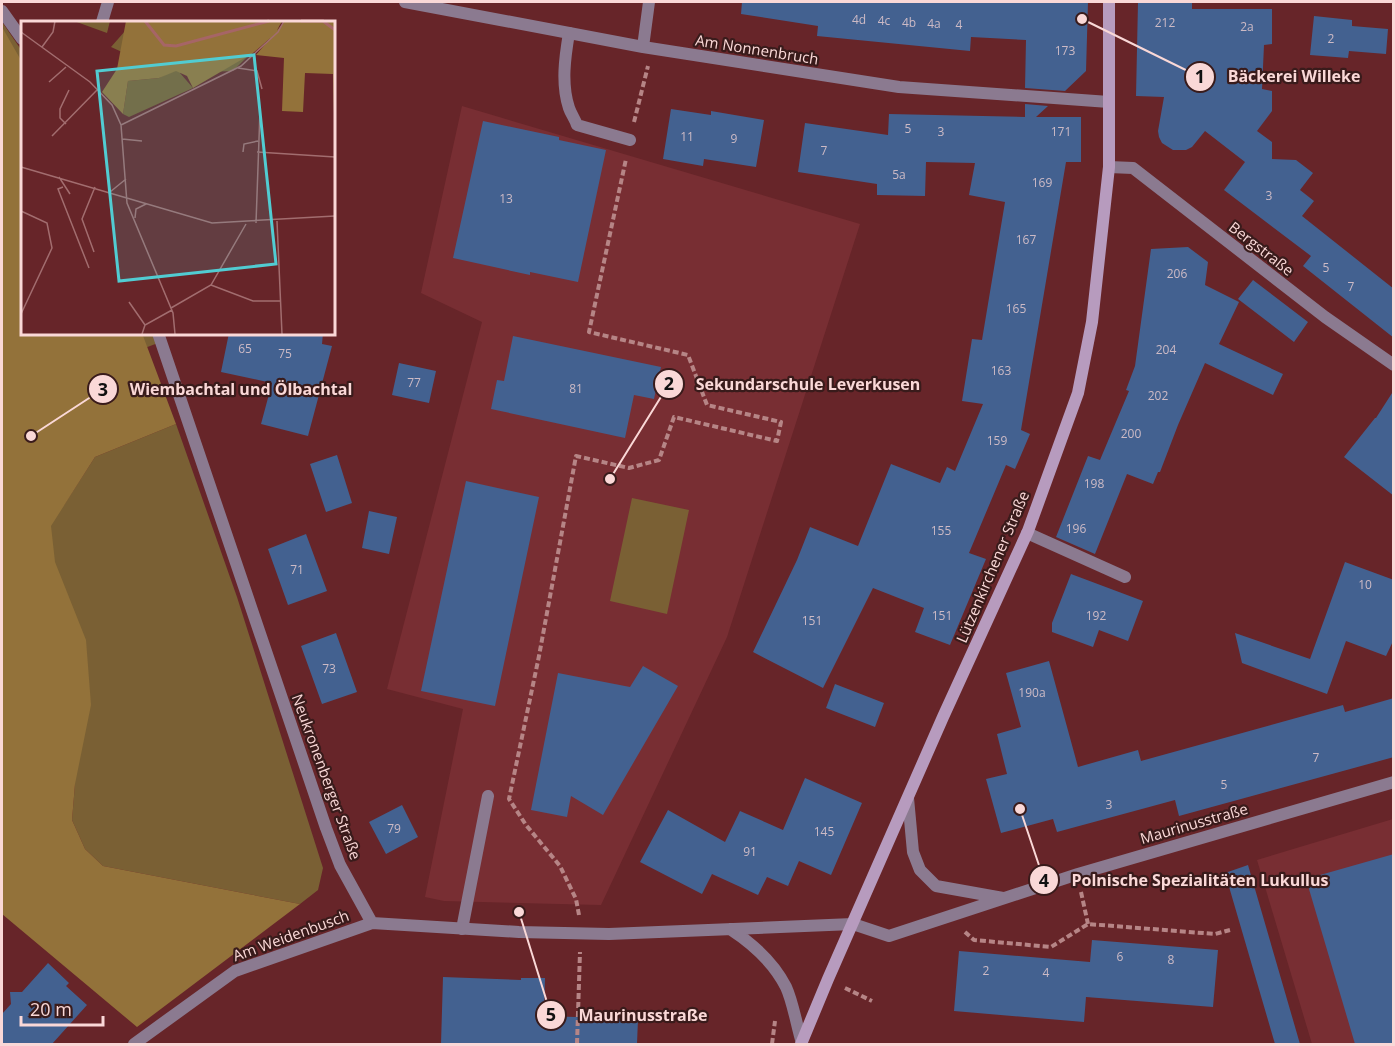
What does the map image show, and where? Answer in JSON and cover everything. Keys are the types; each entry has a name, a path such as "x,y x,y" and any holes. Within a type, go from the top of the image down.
{"main road":[{"name":"Lützenkirchener Straße","path":"801,1044 1027,533 1078,393 1092,322 1109,166 1109,2"}],"street":[{"path":"102,21 108,2"},
{"name":"Am Nonnenbruch","path":"405,2 643,47 898,87 1109,102"},
{"path":"643,47 650,2"},
{"path":"2,11 21,38"},
{"path":"568,33 565,82 569,109 578,125 630,140"},
{"name":"Bergstraße","path":"1109,166 1133,168 1325,317 1394,364"},
{"name":"Neukronenberger Straße","path":"158,334 326,828 340,865 372,923"},
{"path":"1027,533 1125,577"},
{"name":"Maurinusstraße","path":"853,924 889,936 1078,874 1394,782"},
{"path":"462,928 488,796"},
{"name":"Maurinusstraße","path":"908,798 913,852 920,870 936,886 1005,898"},
{"path":"372,923 609,934 853,924"},
{"name":"Am Weidenbusch","path":"134,1044 235,971 372,923"},
{"path":"730,929 748,940 771,964 786,988 801,1044"}],"path":[{"path":"577,1044 581,933 576,899 560,866 526,825 509,800 539,656 576,456 629,468 659,460 674,417 777,441 781,422 707,405 688,355 589,332 644,84"},
{"path":"1078,874 1088,924"},
{"path":"950,916 974,940 1052,947 1088,924 1215,934 1230,930"},
{"path":"828,979 872,1001"}],"shaded area":[{"path":"2,22 21,50 21,334 155,334 158,343 55,382 64,505 95,457 176,424 237,597 323,868 318,890 300,904 103,866 85,849 72,820 75,784 2,797"},
{"path":"2,27 21,60 21,334 142,334 176,424 95,457 51,526 55,562 86,640 91,705 75,784 72,820 85,849 103,866 300,904 137,1027 2,914"},
{"path":"462,106 860,224 727,637 601,905 444,901 425,897 463,709 387,689 482,322 421,293"},
{"path":"632,498 689,510 667,614 610,601"},
{"path":"1393,819 1393,1044 1312,1044 1257,860"}],"building":[{"path":"742,2 1088,2 1086,71 1065,91 1025,88 1026,40 971,37 970,51 817,36 818,26 741,14"},
{"path":"1138,2 1192,2 1192,9 1272,9 1272,44 1264,45 1262,89 1272,91 1272,111 1257,131 1272,142 1272,159 1296,160 1313,173 1300,190 1314,201 1302,216 1394,289 1394,338 1303,266 1311,256 1224,190 1245,162 1205,131 1192,147 1186,150 1173,150 1162,143 1158,131 1164,97 1136,96"},
{"path":"1314,16 1352,20 1352,26 1388,29 1386,54 1349,51 1348,58 1310,55"},
{"path":"1025,104 1048,106 1036,117 1081,117 1081,162 1066,162 1021,430 1030,434 1015,469 1006,465 969,553 986,559 950,645 915,632 924,608 873,588 823,688 753,652 797,560 810,527 858,546 891,464 940,483 947,467 955,471 983,404 962,401 972,339 982,340 1005,202 969,195 975,163 926,162 925,196 877,195 877,184 798,172 805,123 888,135 889,114 1025,117"},
{"path":"671,109 711,115 711,111 764,120 756,167 704,159 703,166 663,159"},
{"path":"483,121 559,137 559,140 606,150 578,282 530,272 530,275 453,258"},
{"path":"1188,247 1208,262 1205,285 1239,302 1219,344 1283,374 1273,395 1205,363 1160,472 1153,484 1127,474 1095,554 1056,537 1088,456 1100,460 1129,391 1126,390 1135,366 1151,249"},
{"path":"1253,280 1308,322 1294,342 1238,299"},
{"path":"229,334 323,334 322,344 332,346 308,436 261,424 272,383 221,372"},
{"path":"513,336 661,367 654,399 634,395 625,438 491,409 497,380 504,381"},
{"path":"399,363 436,371 429,403 392,395"},
{"path":"1394,390 1394,496 1344,457 1376,418"},
{"path":"337,455 352,503 326,512 310,464"},
{"path":"466,481 539,497 495,706 421,691"},
{"path":"369,511 397,517 389,554 362,548"},
{"path":"306,534 327,591 288,605 268,549"},
{"path":"1345,562 1394,580 1394,639 1386,656 1346,641 1327,694 1242,663 1235,633 1310,659"},
{"path":"1071,574 1143,601 1128,641 1099,630 1093,647 1052,632 1052,623"},
{"path":"336,633 357,692 322,704 301,646"},
{"path":"1049,661 1078,767 1138,750 1141,761 1343,705 1345,712 1394,698 1394,757 1179,816 1175,800 1057,832 1053,819 1001,833 986,779 1007,774 997,734 1021,727 1006,673"},
{"path":"643,666 678,686 603,815 571,796 567,817 531,810 558,673 630,687"},
{"path":"835,684 884,703 875,727 826,708"},
{"path":"805,778 862,803 831,875 799,861 788,886 767,877 758,895 712,874 702,894 640,862 668,810 725,842 740,811 783,830"},
{"path":"402,805 418,837 386,854 369,822"},
{"path":"1394,854 1394,1044 1355,1044 1306,879"},
{"path":"1248,865 1300,1044 1275,1044 1225,873"},
{"path":"1092,940 1218,950 1213,1007 1086,997 1084,1022 954,1011 959,951 1090,962"},
{"path":"48,963 69,983 66,986 87,1005 52,1044 2,1044 2,1014 11,1004 10,992 22,992"},
{"path":"443,977 521,980 521,978 545,978 544,1016 638,1019 637,1044 441,1044"}],"place":[{"name":"Bäckerei Willeke","path":"1082,19"},
{"name":"Wiembachtal und Ölbachtal","path":"31,436"},
{"name":"Sekundarschule Leverkusen","path":"610,479"},
{"name":"Polnische Spezialitäten Lukullus","path":"1020,809"},
{"name":"Maurinusstraße","path":"519,912"}]}
